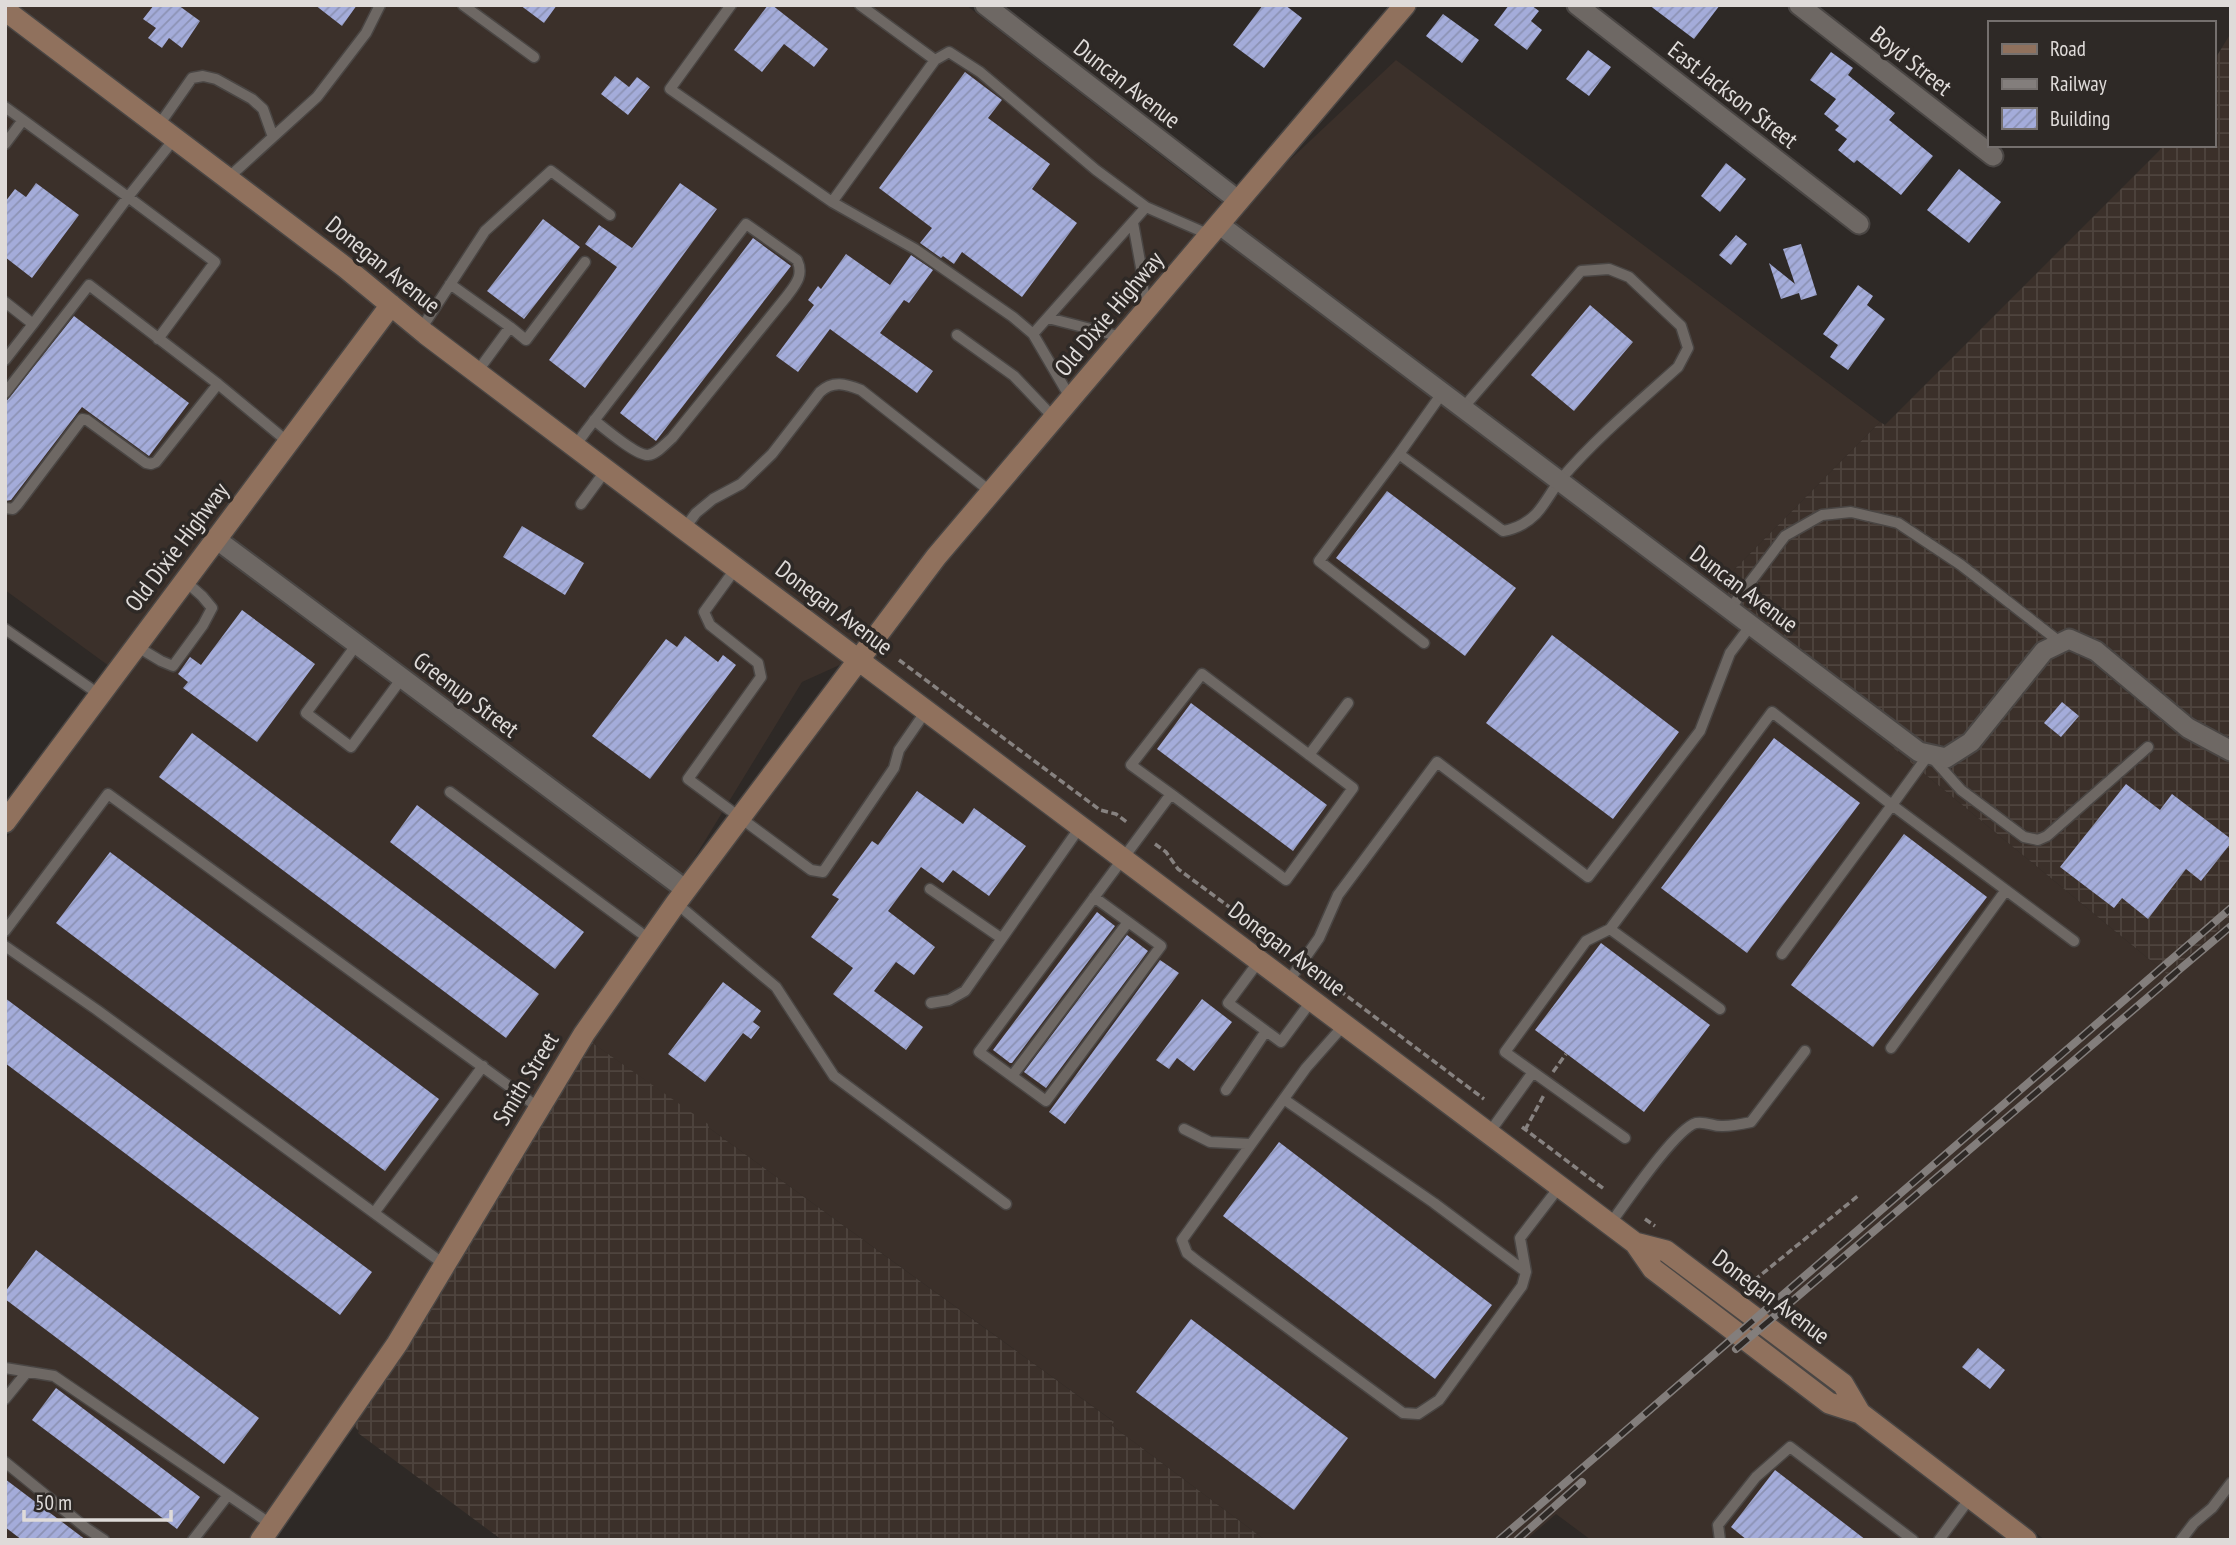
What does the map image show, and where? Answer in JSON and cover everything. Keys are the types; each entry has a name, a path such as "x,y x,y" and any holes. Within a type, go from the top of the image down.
{"street":[{"name":"Duncan Avenue","path":"985,5 1239,201"},
{"name":"Old Dixie Highway","path":"859,660 936,557 1405,5"},
{"name":"East Jackson Street","path":"1577,5 1859,224"},
{"name":"Boyd Street","path":"1799,5 1993,156"},
{"name":"Donegan Avenue","path":"5,10 346,268 421,329 736,569 1635,1243 1653,1269 1829,1404 1860,1413 2026,1540"},
{"name":"Duncan Avenue","path":"1215,230 1443,392 1919,752 1929,754"},
{"name":"Old Dixie Highway","path":"5,822 391,305"},
{"name":"Greenup Street","path":"216,539 402,678 681,896"},
{"path":"1929,754 1946,758 1971,741 2044,651 2069,639 2096,651 2188,728 2231,751"},
{"name":"Smith Street","path":"267,1532 397,1344 584,1034 649,939 859,660"},
{"name":"Donegan Avenue","path":"1635,1243 1666,1251 1843,1384 1860,1413"}],"lane":[{"path":"228,178 317,97 366,33 380,5"},
{"path":"463,5 534,57"},
{"path":"731,5 670,89 832,202 915,249 1034,334 1071,400"},
{"path":"860,5 935,60"},
{"path":"832,202 935,60 949,52 980,72 1096,170 1146,207 1215,230"},
{"path":"5,360 128,198 167,132 192,78 203,76 216,79 252,99 263,109 273,137"},
{"path":"5,107 215,262 158,338"},
{"path":"5,144 23,120"},
{"path":"421,329 485,231 551,171 610,215"},
{"path":"1034,334 1146,207"},
{"path":"1133,223 1142,267 1146,312"},
{"path":"575,447 594,420 746,225 797,260 800,268 799,279 787,296 660,449 648,455 639,453 594,420"},
{"path":"450,285 526,340 585,262"},
{"path":"1399,454 1503,531 1526,523 1597,441 1678,367 1688,348 1681,326 1629,277 1609,269 1581,271 1463,408"},
{"path":"5,393 89,285 289,442"},
{"path":"5,302 33,324"},
{"path":"1048,318 1124,337"},
{"path":"477,372 510,327"},
{"path":"957,335 1014,376 1054,419"},
{"path":"684,529 696,513 713,499 741,484 772,454 820,392 837,383 861,390 992,492"},
{"path":"5,508 13,509 17,505 82,419 151,464 156,462 218,384"},
{"path":"1424,643 1319,561 1443,392"},
{"path":"581,504 606,470"},
{"path":"1730,610 1785,536 1822,515 1851,512 1898,523 1961,565 2061,643"},
{"path":"736,569 704,612 710,625 758,663 761,677 688,779 740,818 811,870 822,872 894,768 898,750 926,710"},
{"path":"136,646 173,666 204,625 212,608 185,581"},
{"path":"1287,982 1318,938 1338,895 1437,762 1588,877 1700,731 1730,653 1751,625"},
{"path":"5,629 100,695"},
{"path":"357,644 306,713 351,747 402,678"},
{"path":"1202,674 1309,755 1353,789 1286,880 1131,765 1202,674"},
{"path":"1309,755 1348,703"},
{"path":"1625,1138 1505,1052 1586,941 1610,929 1772,712 2074,941"},
{"path":"1782,954 1929,754 1961,790 2024,836 2038,840 2047,836 2148,747"},
{"path":"450,792 649,939"},
{"path":"5,931 108,794 540,1108"},
{"path":"1094,897 1161,946 1046,1101 979,1052 1122,858 1171,794"},
{"path":"931,1003 949,1000 965,991 1080,827"},
{"path":"930,889 1001,938"},
{"path":"1891,1048 2006,890"},
{"path":"681,896 776,987 834,1076 1006,1204"},
{"path":"1012,1076 1128,922"},
{"path":"1610,929 1720,1009"},
{"path":"5,946 97,1010 445,1265"},
{"path":"1259,961 1228,1003 1266,1031 1282,1042 1312,1000"},
{"path":"1345,1025 1307,1068 1182,1240 1187,1253 1403,1413 1418,1414 1438,1400 1522,1286 1526,1272 1520,1238 1560,1186"},
{"path":"1226,1090 1266,1031"},
{"path":"1610,1224 1668,1148 1689,1127 1697,1123 1721,1127 1751,1122 1805,1051"},
{"path":"374,1213 483,1066"},
{"path":"1489,1133 1533,1072"},
{"path":"1285,1100 1434,1203 1526,1272"},
{"path":"1184,1129 1210,1142 1251,1144"},
{"path":"5,1368 54,1376 228,1495 267,1532"},
{"path":"5,1399 27,1372"},
{"path":"1720,1540 1718,1525 1756,1477 1790,1447 1913,1540"},
{"path":"5,1462 103,1540"},
{"path":"2181,1540 2194,1523 2212,1508 2231,1483"},
{"path":"194,1540 228,1495"},
{"path":"1939,1540 1971,1497"}],"path":[{"path":"899,660 1100,810 1116,814 1128,823"},
{"path":"1155,844 1166,852 1178,869 1278,943"},
{"path":"1331,984 1484,1099"},
{"path":"1522,1127 1604,1189"},
{"path":"1731,1300 1859,1195"}],"shaded area":[{"path":"18,5 966,5 1223,204 858,645 816,642 844,663 802,682 684,875 231,536 392,321 757,598 715,538 433,325 353,259"},
{"path":"5,24 377,308 109,666 5,590"},
{"path":"2231,33 2231,738 2194,719 2103,642 2074,629 2066,629 2036,645 1965,734 1945,746 1924,742 1718,586 1880,422 1885,425 2162,147 2215,147 2215,59"},
{"path":"1396,60 1880,422 1718,586 1235,222 1277,172"},
{"path":"1221,239 1869,728 2167,974 2231,919 2231,1540 2045,1540 1753,1317 874,657 944,563"},
{"path":"217,554 671,893 576,1029 389,1338 248,1540 5,1540 5,840"},
{"path":"2068,651 2090,661 2181,737 2231,763 2231,919 2167,974 1869,728 1912,761 1943,768 1951,767 1976,751 2050,660"},
{"path":"860,676 1739,1335 2007,1540 1591,1540 1556,1514 1526,1540 1265,1540 1111,1425 1113,1421 591,1042 657,945"},
{"path":"591,1042 708,1124 709,1128 1114,1422 1111,1425 1265,1540 502,1540 358,1433 354,1426 406,1349"}],"building":[{"path":"154,5 178,5 200,21 182,48 169,38 162,48 148,38 156,28 143,19"},
{"path":"315,5 357,5 342,26"},
{"path":"520,5 557,5 544,23"},
{"path":"768,5 772,5 828,49 814,67 784,44 762,72 734,50"},
{"path":"1263,5 1285,5 1302,18 1264,68 1233,45"},
{"path":"1509,5 1531,5 1539,11 1531,21 1542,30 1527,50 1494,25"},
{"path":"1649,5 1720,5 1694,39"},
{"path":"1443,14 1479,40 1462,63 1426,36"},
{"path":"1588,50 1611,67 1589,96 1566,79"},
{"path":"1831,52 1853,68 1848,75 1895,113 1889,120 1933,156 1901,195 1857,160 1854,163 1838,150 1847,139 1835,130 1839,126 1824,114 1836,99 1810,80"},
{"path":"965,72 1002,100 988,118 1050,164 1032,189 1077,223 1022,297 962,252 954,264 920,243 932,228 879,188"},
{"path":"615,76 629,87 637,77 650,87 628,115 601,94"},
{"path":"1726,163 1746,179 1720,212 1701,196"},
{"path":"1959,169 2001,202 1969,243 1927,210"},
{"path":"36,183 79,215 32,278 5,257 5,202 15,189 26,197"},
{"path":"680,183 717,209 585,388 549,360 617,267 585,244 599,225 632,248"},
{"path":"543,219 580,247 524,319 487,291"},
{"path":"1736,235 1747,244 1731,265 1719,255"},
{"path":"753,238 791,266 656,441 620,413"},
{"path":"1801,244 1817,295 1801,300 1799,293 1781,299 1769,263 1795,284 1783,249"},
{"path":"846,254 890,285 911,255 933,270 909,303 904,300 880,333 933,371 917,393 830,329 798,372 776,356 814,305 808,300 818,286 821,289"},
{"path":"1858,285 1873,296 1867,305 1885,319 1848,370 1830,357 1838,345 1823,334"},
{"path":"1590,305 1633,342 1574,411 1531,375"},
{"path":"74,316 189,403 149,456 82,407 11,500 5,501 5,403"},
{"path":"1387,491 1516,588 1465,656 1336,558"},
{"path":"522,526 584,563 565,595 503,557"},
{"path":"242,610 315,664 257,742 183,688 188,682 178,674 190,657 201,665"},
{"path":"1552,635 1679,732 1613,819 1486,723"},
{"path":"685,636 718,662 723,655 736,665 650,779 592,736 666,639 677,647"},
{"path":"2062,702 2079,716 2061,737 2044,723"},
{"path":"1191,703 1327,805 1293,851 1157,749"},
{"path":"192,733 539,994 506,1038 159,777"},
{"path":"1774,738 1860,803 1747,953 1661,888"},
{"path":"2126,784 2160,810 2172,794 2231,839 2231,843 2201,881 2186,869 2148,919 2122,898 2114,908 2060,867"},
{"path":"917,791 963,824 974,808 1026,846 989,896 953,870 943,883 921,867 888,911 935,947 914,975 896,962 874,991 923,1027 906,1050 833,994 853,968 811,937 839,899 832,895 872,841 878,845"},
{"path":"417,805 584,932 555,969 390,842"},
{"path":"1904,834 1987,897 1873,1047 1791,985"},
{"path":"110,852 439,1099 385,1171 56,923"},
{"path":"1097,912 1115,926 1010,1063 993,1050"},
{"path":"1127,935 1148,951 1046,1088 1024,1072"},
{"path":"1601,943 1710,1025 1644,1112 1535,1030"},
{"path":"1160,960 1179,973 1065,1124 1049,1112"},
{"path":"723,982 761,1011 753,1022 760,1027 751,1039 743,1033 705,1082 668,1054"},
{"path":"5,998 372,1272 340,1315 5,1063"},
{"path":"1202,999 1232,1022 1194,1071 1177,1058 1169,1069 1156,1060"},
{"path":"1279,1142 1492,1305 1435,1379 1223,1216"},
{"path":"36,1250 259,1418 224,1464 5,1299 5,1292"},
{"path":"1191,1319 1348,1438 1294,1510 1136,1392"},
{"path":"1978,1348 2005,1370 1990,1389 1962,1367"},
{"path":"56,1388 200,1497 177,1529 32,1420"},
{"path":"1775,1470 1866,1540 1747,1540 1731,1527"},
{"path":"5,1479 86,1540 22,1540 5,1527"}],"railway":[{"path":"1499,1540 2231,908"},
{"path":"2167,980 2231,926"},
{"path":"1736,1349 2174,975"},
{"path":"1517,1540 1582,1482"}]}
